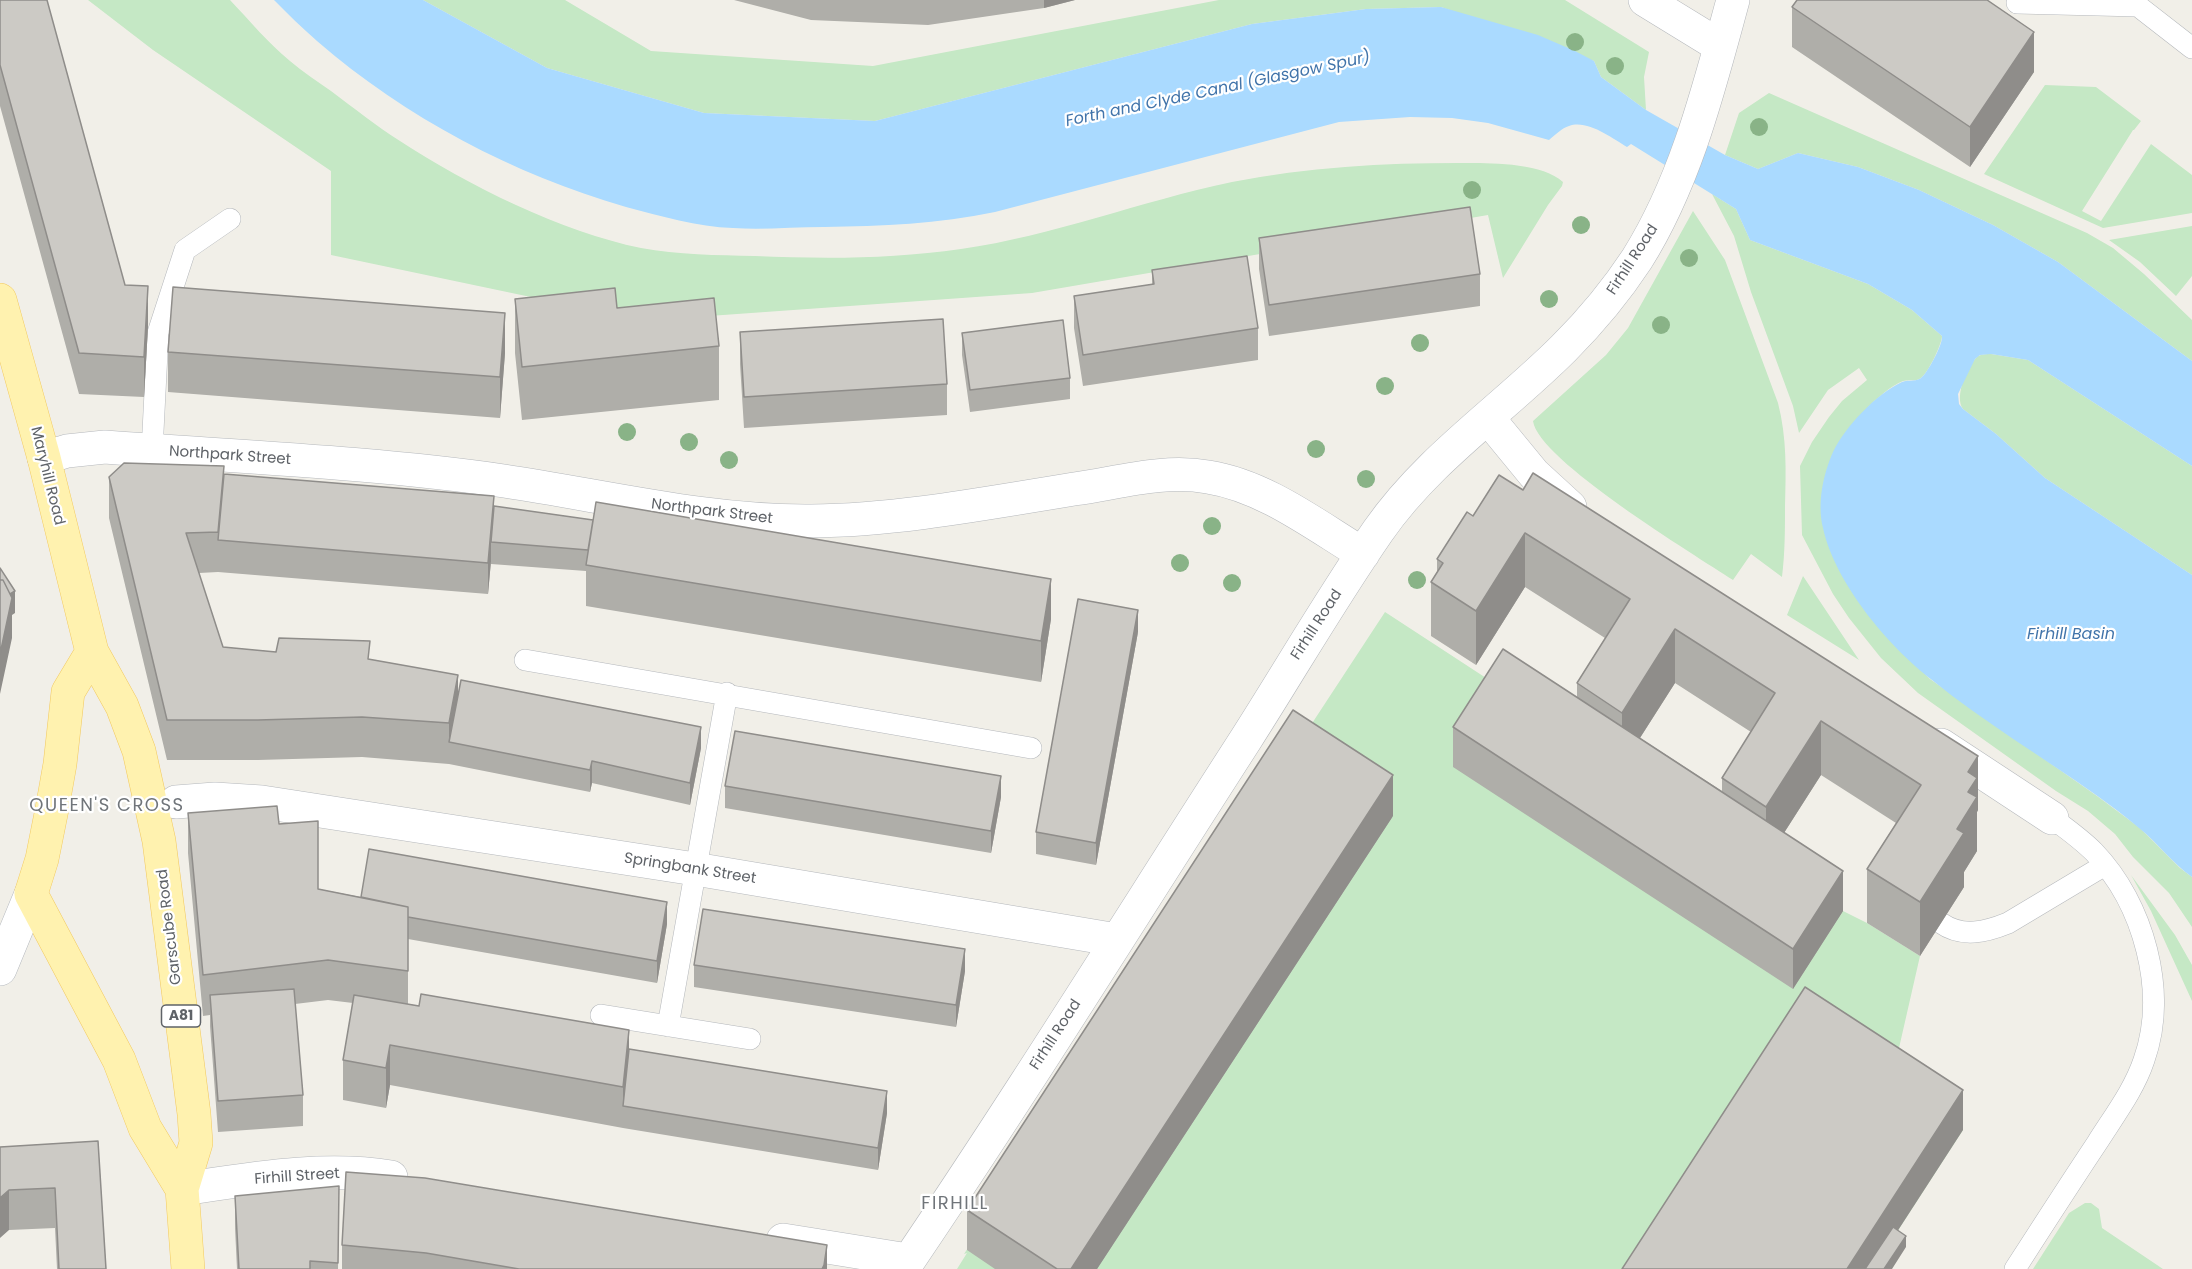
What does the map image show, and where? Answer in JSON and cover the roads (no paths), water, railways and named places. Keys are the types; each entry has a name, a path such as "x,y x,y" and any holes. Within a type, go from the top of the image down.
{"main road":[{"name":"Maryhill Road","path":"0,300 44,458 92,652 122,706 139,751 159,841"},
{"path":"31,894 42,859 52,809 60,764 68,692 92,652"},
{"name":"Garscube Road","path":"159,841 194,1114 195,1143 183,1189 188,1269"},
{"name":"Garscube Road","path":"31,894 114,1052 145,1128 183,1189"}],"street":[{"path":"1645,0 1720,46"},
{"name":"Firhill Road","path":"905,1265 1117,940 1363,554 1393,511 1429,469 1564,348 1598,311 1637,258 1671,194 1696,128 1733,0"},
{"path":"1488,418 1545,485 1594,525"},
{"name":"Northpark Street","path":"44,458 67,451 94,447 406,470 504,481 674,509 793,520 919,512 1145,477 1190,474 1227,481 1260,494 1363,554"},
{"path":"1918,730 2052,818"},
{"name":"Springbank Street","path":"176,802 216,799 262,802 695,869 1117,940"},
{"path":"0,969 31,894"},
{"name":"Firhill Street","path":"183,1189 310,1173 359,1174 419,1182"},
{"path":"757,1236 905,1265"}],"lane":[{"path":"2017,3 2135,6 2192,48"},
{"path":"152,451 158,333 185,250 230,219"},
{"path":"525,660 727,693 1031,748"},
{"path":"668,1026 727,693"},
{"path":"2015,1269 2127,1096 2144,1059 2149,1041 2153,986 2146,947 2126,898 2105,865 2083,842 2052,818"},
{"path":"1941,923 1949,928 1962,931 1975,932 1996,928 2105,865"},
{"path":"601,1015 750,1039"}],"water":[{"path":"274,0 423,0 547,68 704,113 875,121 1252,24 1366,9 1441,7 1538,35 1575,51 1594,61 1601,77 1646,110 1725,155 1758,169 1798,153 1858,167 1919,190 1993,225 2058,262 2192,361 2192,466 2028,360 1991,354 1980,355 1975,359 1958,394 1959,404 1963,409 1996,434 2045,478 2192,575 2192,877 2118,811 1972,710 1915,666 1898,650 1866,612 1851,591 1829,549 1821,518 1821,499 1826,470 1838,442 1862,412 1882,394 1902,382 1923,376 1935,357 1942,336 1912,310 1868,284 1750,240 1736,209 1631,144 1627,147 1599,130 1584,125 1566,127 1549,140 1488,123 1452,118 1410,117 1339,122 974,216 910,224 867,226 756,229 720,227 666,217 584,194 502,160 462,140 424,119 351,69 311,36"}],"district":[{"name":"QUEEN'S CROSS","path":"107,806"},
{"name":"FIRHILL","path":"955,1204"}],"water label":[{"name":"Forth and Clyde Canal (Glasgow Spur)","path":"1218,90"},
{"name":"Firhill Basin","path":"2071,635"}]}
